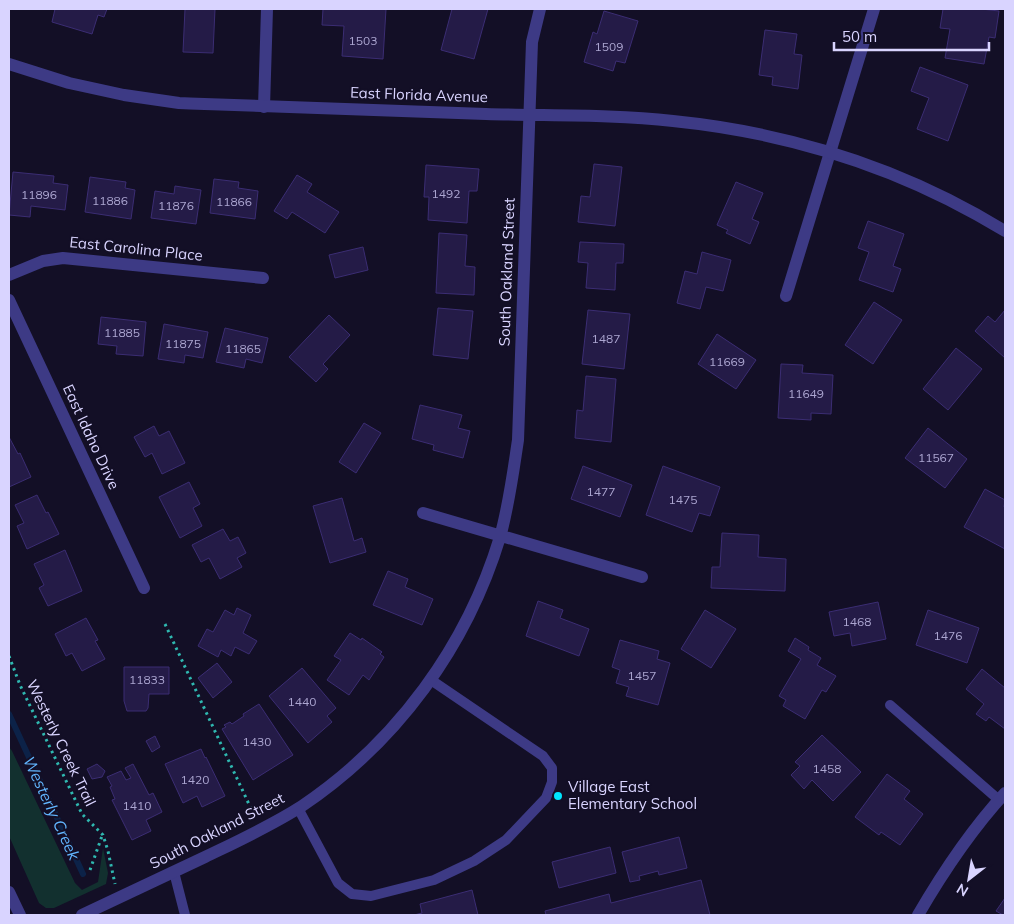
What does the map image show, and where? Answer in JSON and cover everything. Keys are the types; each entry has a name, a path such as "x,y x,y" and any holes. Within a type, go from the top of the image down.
{"street":[{"path":"264,107 267,9"},
{"name":"South Oakland Street","path":"82,915 258,832 298,808 344,775 381,740 415,701 431,680 472,610 500,535 511,491 518,440 532,42 540,9"},
{"path":"786,296 874,9"},
{"name":"East Florida Avenue","path":"9,64 69,83 124,95 179,103 627,118 711,125 767,136 830,152 948,198 1005,230"},
{"name":"East Carolina Place","path":"9,275 43,261 63,258 263,278"},
{"name":"East Idaho Drive","path":"9,300 144,588"},
{"path":"423,513 642,576"},
{"path":"918,915 952,861 1002,797"},
{"path":"9,892 20,915"}],"lane":[{"path":"298,808 338,883 352,894 371,896 434,880 474,861 506,840 546,798 552,782 552,768 543,756 431,680"},
{"path":"890,705 1002,797"},
{"path":"174,872 185,915"}],"path":[{"path":"165,624 254,815"},
{"name":"Westerly Creek Trail","path":"9,656 20,685 82,814 102,835 108,851 118,898"},
{"path":"90,870 102,835"}],"green space":[{"path":"9,747 75,883 82,890 98,882 103,848 108,873 106,884 54,908 46,908 39,903 9,836"}],"building":[{"path":"55,9 107,9 104,17 98,15 92,34 52,22"},
{"path":"185,9 215,9 213,53 183,52"},
{"path":"323,9 386,9 383,59 342,56 344,26 322,25"},
{"path":"452,9 488,9 474,59 441,50"},
{"path":"943,9 999,11 995,38 989,37 984,64 945,58 950,29 940,28"},
{"path":"604,11 638,21 625,63 616,61 613,71 584,62 593,32 597,34"},
{"path":"765,30 797,34 794,54 802,55 798,89 772,85 773,77 759,75"},
{"path":"920,67 968,85 948,141 917,129 929,98 911,91"},
{"path":"594,164 622,167 615,226 578,222 581,196 590,197"},
{"path":"426,165 479,169 477,191 469,191 467,223 428,220 429,197 424,197"},
{"path":"13,172 54,176 53,183 68,185 65,210 31,206 30,217 9,215"},
{"path":"297,175 312,184 307,192 339,212 325,233 292,212 287,219 274,211"},
{"path":"90,177 126,182 125,188 135,190 131,219 85,212"},
{"path":"214,179 239,182 238,188 258,191 255,219 210,213"},
{"path":"736,182 763,193 752,219 759,222 750,244 726,233 728,230 717,225"},
{"path":"175,186 201,190 196,224 151,218 155,191 174,194"},
{"path":"868,221 904,234 893,266 901,269 893,292 859,280 869,252 858,248"},
{"path":"439,233 467,235 465,266 475,267 474,295 436,293"},
{"path":"580,242 624,244 623,263 616,263 615,290 586,288 588,263 578,262"},
{"path":"363,247 368,270 335,278 329,255"},
{"path":"702,252 731,260 723,291 706,287 700,309 677,303 685,271 697,274"},
{"path":"874,302 902,320 873,364 845,345"},
{"path":"438,308 473,311 468,359 433,355"},
{"path":"588,310 630,314 624,369 582,364"},
{"path":"1005,310 1005,358 975,331 988,316 995,322"},
{"path":"329,315 350,335 323,364 328,369 316,382 289,357"},
{"path":"101,317 146,322 143,356 116,354 117,346 98,344"},
{"path":"164,324 208,332 203,358 185,355 184,363 158,359"},
{"path":"225,328 268,338 262,363 246,359 244,368 216,362"},
{"path":"717,334 756,360 736,389 698,364"},
{"path":"956,348 982,369 948,410 923,389"},
{"path":"781,364 803,365 802,373 833,375 831,414 811,413 811,420 778,418"},
{"path":"586,376 616,379 611,442 575,438 577,410 583,411"},
{"path":"420,405 462,415 458,428 470,431 463,458 433,450 434,445 412,439"},
{"path":"364,423 381,433 356,473 339,462"},
{"path":"154,426 159,436 169,431 185,463 162,474 152,453 145,457 134,437"},
{"path":"928,428 967,459 945,488 905,458"},
{"path":"9,437 18,454 20,453 31,477 9,487"},
{"path":"583,466 632,485 620,517 571,499"},
{"path":"663,466 720,487 710,516 699,513 692,532 646,515"},
{"path":"189,482 200,504 193,508 202,526 180,538 159,497"},
{"path":"985,489 1005,500 1005,549 964,527"},
{"path":"37,495 59,534 27,549 17,526 24,523 15,505"},
{"path":"342,498 354,541 362,538 366,552 330,563 313,506"},
{"path":"223,529 230,541 238,537 246,553 237,558 242,567 220,579 209,558 201,562 192,545"},
{"path":"722,533 759,535 758,557 786,559 785,591 711,588 712,567 720,567"},
{"path":"65,550 82,591 48,606 39,588 44,585 34,564"},
{"path":"388,571 408,579 405,587 433,599 422,625 373,605"},
{"path":"538,601 563,610 560,618 589,629 579,656 526,636"},
{"path":"878,602 886,639 852,646 850,633 834,636 829,612"},
{"path":"237,608 251,615 243,633 257,641 249,654 235,647 231,656 221,650 218,657 198,646 207,629 213,632 225,610 234,615"},
{"path":"705,610 736,629 711,668 681,649"},
{"path":"928,610 979,628 967,663 916,645"},
{"path":"86,618 98,640 95,641 105,659 82,671 72,653 66,656 55,634"},
{"path":"350,633 361,640 362,638 382,652 380,654 384,657 369,680 363,675 349,695 327,680 341,660 334,656"},
{"path":"795,638 809,647 808,650 821,658 817,665 836,676 826,692 822,690 805,719 783,706 786,700 779,696 801,659 788,651"},
{"path":"620,640 659,651 657,659 670,663 658,705 626,696 629,687 616,683 620,670 612,667"},
{"path":"217,663 232,682 213,698 198,678"},
{"path":"124,667 169,667 169,694 149,694 146,711 127,711 124,701"},
{"path":"302,668 336,708 327,716 332,722 308,743 269,696"},
{"path":"982,669 1005,688 1005,729 989,717 986,721 976,714 984,704 966,689"},
{"path":"259,704 293,755 253,780 222,729 226,727 224,725 230,722 232,724"},
{"path":"822,735 861,772 833,801 812,780 804,789 791,775 800,766 795,762"},
{"path":"155,736 160,747 152,752 146,741"},
{"path":"201,749 225,796 202,807 197,796 183,803 165,764"},
{"path":"97,764 105,771 102,777 92,779 87,769"},
{"path":"133,764 149,795 153,793 162,812 146,820 151,831 132,840 112,800 115,799 110,787 112,786 107,777 121,771 126,780 131,778 125,768"},
{"path":"887,774 910,791 904,799 923,814 900,845 881,832 879,835 855,817"},
{"path":"679,837 687,868 659,875 658,871 639,876 640,880 630,882 622,852"},
{"path":"610,847 616,873 559,888 552,862"},
{"path":"701,880 710,915 546,915 545,911 609,894 611,903"},
{"path":"472,890 478,915 414,915 422,913 420,904"},
{"path":"1005,898 1005,915 1003,915 996,911"}],"waterway":[{"name":"Westerly Creek","path":"9,714 83,874"}],"place":[{"name":"Village East Elementary School","path":"558,796"}]}
